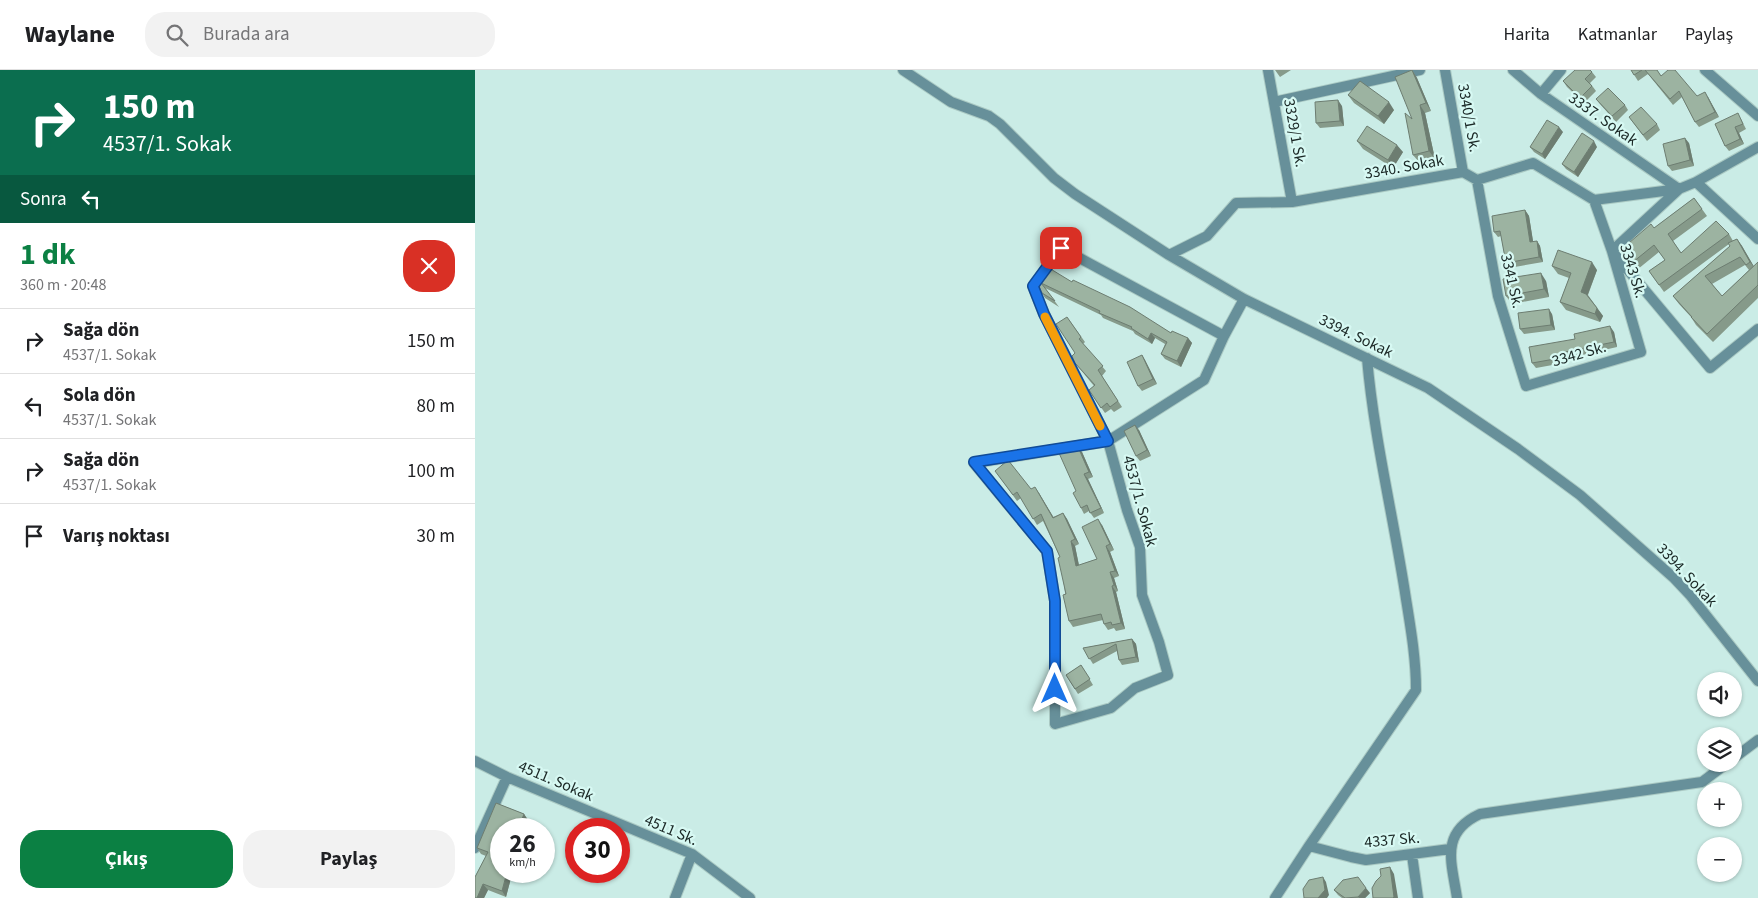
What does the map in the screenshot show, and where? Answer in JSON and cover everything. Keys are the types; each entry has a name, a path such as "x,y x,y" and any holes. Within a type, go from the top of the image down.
{"street":[{"name":"3394. Sokak","path":"903,70 951,102 989,116 1000,124 1061,184 1169,255 1244,299 1428,388 1518,449 1580,495 1674,578 1690,595 1758,681"},
{"name":"3329/1 Sk.","path":"1268,70 1292,202"},
{"path":"1274,102 1420,70"},
{"name":"3340/1 Sk.","path":"1445,70 1463,172"},
{"name":"3337. Sokak","path":"1513,70 1541,94 1679,189"},
{"path":"1541,94 1561,70"},
{"path":"1705,70 1758,116"},
{"path":"1477,180 1533,163 1594,200 1679,189 1696,182 1758,147"},
{"name":"3340. Sokak","path":"1169,255 1207,236 1236,203 1292,202 1463,172 1477,180"},
{"name":"3341 Sk.","path":"1477,180 1498,296 1526,386"},
{"path":"1696,182 1758,239"},
{"path":"1679,189 1612,251 1710,368 1758,328"},
{"name":"3343 Sk.","path":"1594,200 1612,251 1641,352"},
{"name":"4537/1. Sokak","path":"1108,441 1048,323 1033,286 1061,248 1224,336 1204,380 1108,441 974,462 1047,551 1055,601 1055,724 1111,708 1135,688 1168,675 1159,642 1142,595 1140,547 1127,510 1108,441"},
{"path":"1224,336 1244,299"},
{"name":"3342 Sk.","path":"1526,386 1641,352"},
{"path":"1275,898 1416,690 1416,662 1398,544 1370,394 1367,358"},
{"path":"1742,752 1758,740"},
{"name":"4511. Sokak","path":"475,761 507,777 603,818"},
{"path":"1457,898 1450,849 1462,826 1480,814 1701,782 1715,772"},
{"path":"475,848 507,777"},
{"name":"4511 Sk.","path":"630,829 692,854 750,898"},
{"name":"4337 Sk.","path":"1309,846 1367,860 1450,849"},
{"path":"675,898 692,854"},
{"path":"1411,855 1418,898"}],"building":[{"path":"1412,70 1426,103 1420,105 1429,151 1413,155 1405,113 1412,119 1395,77"},
{"path":"1575,70 1590,70 1592,72 1585,79 1592,86 1580,98 1563,81"},
{"path":"1631,70 1642,70 1634,75"},
{"path":"1645,70 1657,70 1661,76 1668,70 1675,70 1697,96 1705,92 1715,112 1695,122 1679,91 1670,99"},
{"path":"1360,81 1389,102 1378,116 1348,95"},
{"path":"1608,88 1625,105 1612,116 1596,99"},
{"path":"1338,100 1340,121 1316,123 1315,102"},
{"path":"1641,107 1657,124 1643,135 1629,117"},
{"path":"1738,113 1743,124 1735,127 1740,139 1725,146 1715,124"},
{"path":"1547,120 1559,127 1542,154 1530,147"},
{"path":"1367,126 1397,145 1388,160 1357,141"},
{"path":"1582,133 1594,141 1574,172 1562,164"},
{"path":"1685,138 1690,160 1668,166 1663,144"},
{"path":"1694,198 1702,209 1668,234 1681,253 1716,221 1729,234 1659,285 1649,271 1665,260 1654,245 1633,262 1622,249 1651,224 1654,228"},
{"path":"1525,210 1530,242 1537,241 1539,257 1506,263 1500,231 1494,232 1492,216"},
{"path":"1737,239 1750,262 1746,265 1740,257 1705,276 1722,296 1758,262 1758,285 1707,334 1673,296 1730,246 1728,243"},
{"path":"1558,250 1592,262 1581,292 1586,294 1597,308 1595,314 1560,302 1571,273 1552,266"},
{"path":"1049,268 1072,282 1073,280 1130,307 1171,333 1172,331 1188,338 1177,361 1161,354 1167,342 1151,333 1148,339 1132,327 1099,313 1100,311 1041,283 1055,301 1042,293 1037,282 1039,279 1040,281"},
{"path":"1541,273 1544,289 1506,296 1503,279"},
{"path":"1549,309 1551,325 1520,329 1518,313"},
{"path":"1067,317 1081,337 1079,339 1103,366 1098,370 1118,401 1110,407 1107,403 1101,408 1089,390 1095,385 1075,363 1072,356 1075,353 1056,324"},
{"path":"1610,326 1614,342 1565,352 1566,357 1532,363 1529,347 1575,339 1574,334"},
{"path":"1142,355 1153,379 1138,386 1127,362"},
{"path":"1135,425 1147,450 1136,456 1124,431"},
{"path":"1078,447 1089,472 1084,474 1101,508 1090,513 1087,505 1081,508 1073,493 1076,491 1059,453"},
{"path":"1008,460 1031,489 1035,487 1053,518 1063,513 1075,539 1071,541 1076,566 1097,559 1082,527 1098,519 1110,544 1106,546 1115,571 1110,572 1121,623 1112,625 1111,622 1104,624 1101,614 1069,621 1063,595 1066,594 1058,558 1060,557 1041,514 1033,519 1017,492 1013,495 995,471"},
{"path":"1132,639 1136,657 1119,660 1116,644 1089,659 1083,648"},
{"path":"1081,665 1090,679 1075,689 1066,675"},
{"path":"496,803 524,814 522,818 490,818 490,883 504,883 502,891 483,884 477,898 475,898 475,877 488,852 477,848"},
{"path":"1390,867 1394,897 1373,898 1372,888 1381,876 1380,869"},
{"path":"1323,877 1325,890 1318,898 1304,898 1303,889 1309,880"},
{"path":"1358,877 1366,888 1358,897 1345,898 1334,890 1343,880"}],"slow traffic":[{"path":"1045,317 1100,426"}],"route":[{"path":"1055,689 1055,601 1047,551 974,462 1108,441 1072,372 1044,314 1033,286 1061,248"}]}
